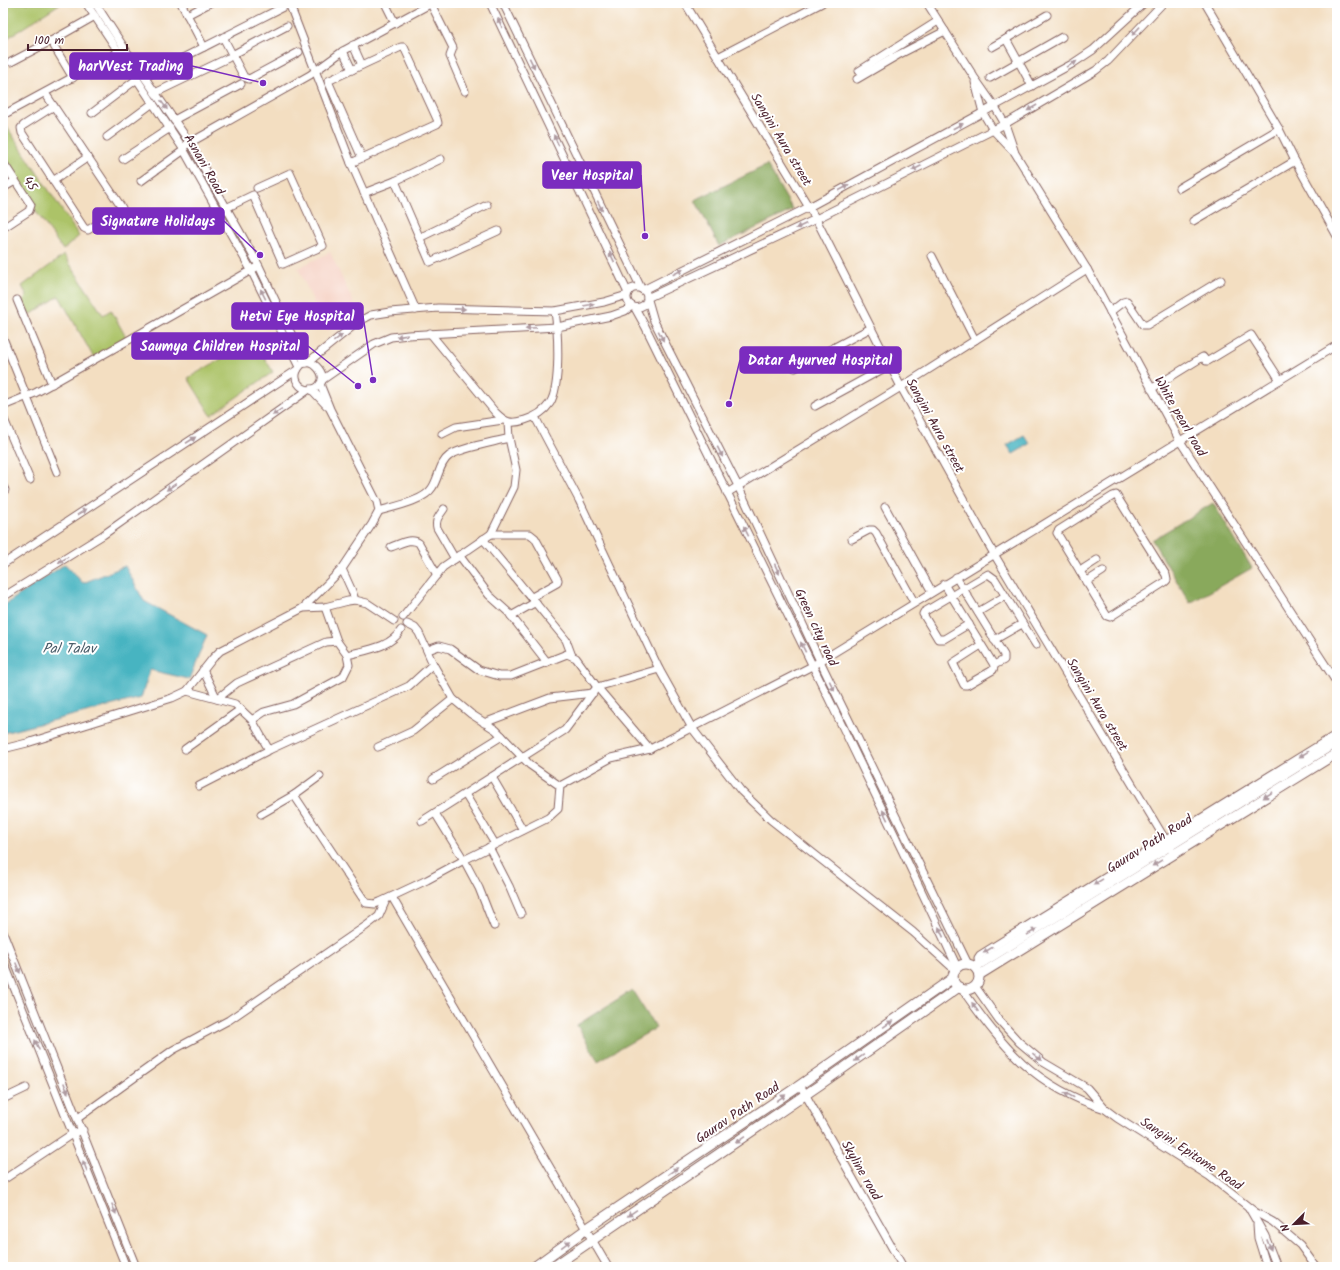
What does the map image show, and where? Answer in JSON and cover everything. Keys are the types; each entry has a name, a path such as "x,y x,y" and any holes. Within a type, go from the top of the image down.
{"main road":[{"name":"Gaurav Path Road","path":"975,967 1337,742"},
{"name":"Gaurav Path Road","path":"1169,846 1337,753"},
{"path":"964,964 975,967 979,979 975,986 971,989 960,988 955,983 955,972 964,964"},
{"name":"Gaurav Path Road","path":"534,1267 587,1229 800,1085 955,972"},
{"name":"Gaurav Path Road","path":"554,1267 960,988"}],"street":[{"name":"Asnani Road","path":"86,3 122,51 145,77 190,142 259,266 302,366"},
{"name":"Asnani Road","path":"95,3 137,79 183,148 251,270 302,366"},
{"path":"181,3 204,47"},
{"path":"188,15 210,3"},
{"path":"145,77 289,3 351,163 416,310"},
{"path":"385,3 395,23"},
{"path":"490,3 628,294 628,302 633,307"},
{"path":"3,598 103,535 310,389 317,387 321,382 374,344 382,340 408,335 557,327 611,316 633,307 641,307 646,303 646,293 642,289 503,3"},
{"path":"718,57 822,3"},
{"path":"927,3 974,77 995,106 1005,124 1015,153"},
{"path":"3,564 302,366 358,322 371,315 438,308 555,311 604,302 628,294 634,288 642,289 809,207 1072,64 1094,50 1144,3"},
{"path":"647,299 816,219 1005,124 1096,71 1108,61 1163,3"},
{"path":"1205,3 1279,129 1294,160 1337,236"},
{"path":"141,181 190,142 310,75 343,51 428,4 453,48 450,56 465,91"},
{"name":"Sangini Aura street","path":"688,4 718,57 816,219 901,387 994,554 1169,846"},
{"path":"992,47 1047,15"},
{"path":"11,62 95,16"},
{"path":"938,20 858,75 945,31"},
{"path":"155,93 230,57 287,26"},
{"path":"223,37 230,57 244,77 249,79 299,52"},
{"path":"990,78 1062,37"},
{"path":"1006,39 1032,86"},
{"path":"51,40 73,78"},
{"path":"353,46 362,65"},
{"path":"351,163 362,158 438,123 438,119 404,47 401,47 329,80 328,83 362,158"},
{"path":"3,115 122,51"},
{"path":"343,51 352,70"},
{"path":"974,77 983,113 993,130 1015,153"},
{"path":"92,113 137,79"},
{"path":"174,120 241,84"},
{"path":"45,93 54,106 122,208 88,230 84,228 22,133 21,128 24,125 54,106"},
{"path":"107,137 153,103"},
{"path":"123,159 170,128"},
{"path":"1179,188 1279,129"},
{"name":"White pearl road","path":"1015,153 1087,269 1180,442 1337,683"},
{"path":"53,181 88,157"},
{"path":"364,193 395,181 441,159"},
{"path":"1193,221 1294,160"},
{"name":"45","path":"3,162 31,205 29,211 3,228"},
{"path":"226,208 253,196 283,264 323,246 290,173 256,188"},
{"path":"3,188 15,181"},
{"path":"395,181 430,262 498,231"},
{"path":"419,238 487,205"},
{"path":"932,256 975,340"},
{"path":"3,406 52,384 259,266"},
{"path":"728,493 901,387 1087,269"},
{"path":"1110,312 1123,302 1127,301 1143,325 1147,325 1220,280"},
{"name":"Green city road","path":"647,299 654,321 738,486 820,661 975,967"},
{"path":"17,300 52,384"},
{"name":"Green city road","path":"633,307 645,326 728,493 921,888 955,972"},
{"path":"442,434 456,427 506,421 522,421 535,417 545,409 551,401 557,383 557,327 555,311"},
{"path":"795,368 871,328"},
{"path":"430,334 495,412 506,421 516,470 514,486 491,534"},
{"path":"1151,389 1201,358 1203,357 1206,361 1208,361 1251,335 1280,380"},
{"path":"3,338 58,472"},
{"path":"560,786 611,758 650,750 812,666 914,602 1180,442 1337,345"},
{"path":"3,749 161,702 187,691 213,658 227,646 303,608 342,570 379,511 378,502 330,409 321,382 322,376 319,368 316,364 302,366 296,374 298,383 300,386 310,389 330,409"},
{"path":"815,406 890,366"},
{"path":"3,417 30,480"},
{"path":"535,417 579,500 659,669 692,728 741,791 771,820 913,932 955,972"},
{"path":"379,511 411,502 426,495 433,488 443,462 451,454 509,438"},
{"path":"1116,495 1166,574 1167,580 1110,617 1106,616 1080,571 1057,533 1074,520 1116,495"},
{"path":"885,507 932,592"},
{"path":"444,509 437,518 436,523 457,557 489,595 512,616 547,662"},
{"path":"1067,510 1074,520"},
{"path":"852,539 869,530 876,532 914,602"},
{"path":"394,621 396,618 403,617 443,567 483,539 491,534 530,534 534,538 558,580 512,616"},
{"path":"483,539 534,599 566,640 572,656"},
{"path":"390,548 411,540 416,541 419,543 437,575"},
{"path":"1080,571 1097,560"},
{"path":"342,570 355,600"},
{"path":"1086,582 1103,571"},
{"path":"969,624 940,640 923,614 951,595 988,574 995,579 1036,645"},
{"path":"956,577 1004,655 1004,658 994,665 993,670 967,685 964,684 953,663 981,645"},
{"path":"944,584 994,665"},
{"path":"978,612 1005,596"},
{"path":"303,608 325,607 355,600 367,603 394,621 395,628 401,630"},
{"path":"252,720 264,712 293,704 343,676 349,665 347,655 336,641 325,607"},
{"path":"403,617 407,624 415,628 420,633 433,664 452,698 471,714 496,730 530,765 560,786"},
{"path":"347,655 382,646 396,638 407,624"},
{"path":"994,640 1022,624"},
{"path":"217,699 237,683 326,642 336,641"},
{"path":"428,650 439,646 450,649 479,670 506,677 567,654 572,656 576,658 595,690 650,750"},
{"path":"199,786 269,750 409,686 433,664"},
{"path":"484,723 550,698 595,690 659,669"},
{"path":"203,670 217,699"},
{"path":"422,821 565,730 595,690"},
{"path":"187,691 236,704 252,720 269,750"},
{"path":"378,747 413,731 452,698"},
{"path":"185,749 241,709"},
{"path":"1169,846 1337,734"},
{"path":"433,779 502,736"},
{"path":"261,814 294,795 320,776"},
{"path":"492,777 523,830"},
{"path":"294,795 366,903 375,904 389,899 548,818 558,809 560,786"},
{"path":"465,794 492,846 521,914"},
{"path":"435,813 464,860 494,926"},
{"path":"78,1118 173,1050 229,1020 366,926 379,916 389,899"},
{"path":"389,899 587,1229 608,1267"},
{"path":"3,932 83,1130 136,1267"},
{"path":"3,960 126,1267"},
{"path":"975,986 999,1020 1019,1042 1043,1062 1087,1088 1105,1109"},
{"path":"960,988 1004,1045 1033,1072 1060,1090 1083,1102 1105,1109"},
{"path":"1011,1052 1019,1042"},
{"name":"Skyline road","path":"800,1085 903,1267"},
{"path":"3,1099 26,1088"},
{"name":"Sangini Epitome Road","path":"1105,1109 1209,1176 1263,1217 1274,1222 1289,1233 1316,1267"},
{"path":"3,1180 72,1134 83,1130"},
{"path":"1248,1206 1265,1236 1277,1267"},
{"path":"1257,1224 1258,1238 1266,1267"}],"shaded area":[{"path":"330,252 358,312 327,331 298,268"}],"green space":[{"path":"3,3 61,3 3,41"},
{"path":"3,121 79,236 63,250 3,164"},
{"path":"767,165 793,210 719,246 695,200"},
{"path":"64,255 103,315 111,310 127,339 94,358 59,296 30,315 21,302 27,296 22,286"},
{"path":"254,340 273,372 211,415 188,378"},
{"path":"1213,503 1252,568 1190,603 1152,540"},
{"path":"632,990 656,1028 598,1061 577,1025"}],"water":[{"path":"1024,435 1030,444 1013,454 1007,445"},
{"name":"Pal Talav","path":"65,564 83,583 125,566 144,601 207,635 189,679 150,670 141,698 3,733 3,606"}],"place":[{"name":"harVVest Trading","path":"263,83"},
{"name":"Veer Hospital","path":"645,236"},
{"name":"Signature Holidays","path":"260,255"},
{"name":"Hetvi Eye Hospital","path":"373,380"},
{"name":"Saumya Children Hospital","path":"358,386"},
{"name":"Datar Ayurved Hospital","path":"729,404"}]}
